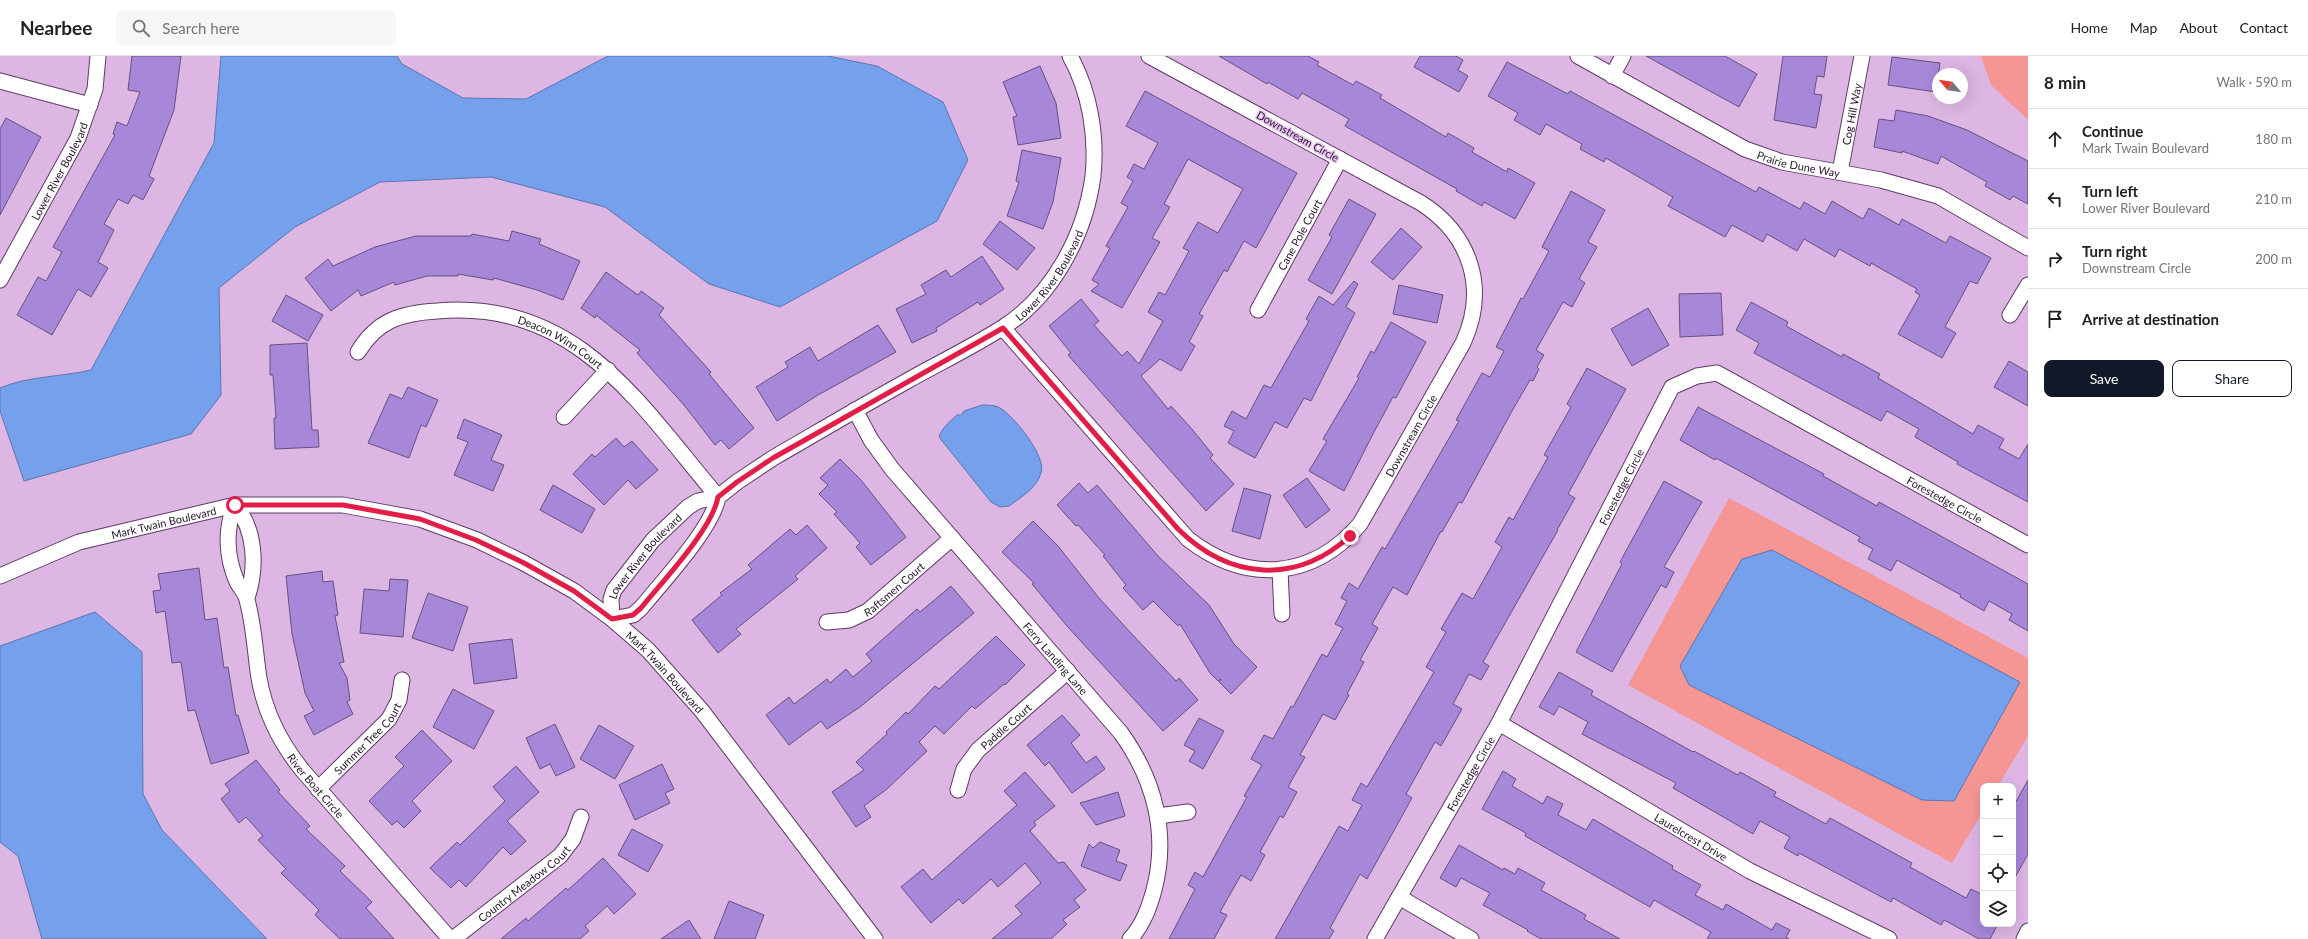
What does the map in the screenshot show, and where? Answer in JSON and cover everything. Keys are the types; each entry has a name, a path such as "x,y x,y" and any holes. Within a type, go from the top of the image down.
{"street":[{"name":"Lower River Boulevard","path":"0,280 78,138 90,105 97,77 98,56"},
{"name":"Downstream Circle","path":"1003,328 1188,539 1212,555 1240,566 1267,571 1304,565 1327,554 1339,546 1360,524 1463,343 1468,332 1474,306 1475,290 1470,262 1458,239 1442,219 1421,203 1149,56"},
{"name":"Prairie Dune Way","path":"1578,56 1745,149 1782,162 1881,180 1938,196 2028,248"},
{"path":"1612,76 1623,56"},
{"name":"Cog Hill Way","path":"1840,172 1862,56"},
{"name":"Lower River Boulevard","path":"718,497 717,507 708,525 641,608 633,615 612,619 611,599 614,590 653,540 688,507 698,501 718,497 753,470 855,410 1003,328 1032,303 1055,276 1073,244 1086,209 1093,169 1093,134 1086,97 1072,57"},
{"path":"0,81 90,105"},
{"name":"Cane Pole Court","path":"1258,310 1340,159"},
{"path":"2010,315 2028,284"},
{"name":"Deacon Winn Court","path":"358,352 371,333 392,320 425,312 466,310 505,315 537,324 575,344 608,370 718,497"},
{"path":"564,417 608,370"},
{"name":"Forestedge Circle","path":"1375,939 1499,723 1672,387 1697,376 1717,373 2028,545"},
{"name":"Ferry Landing Lane","path":"855,410 881,455 1068,671 1129,744 1149,783 1158,816 1160,853 1156,883 1146,913 1130,939"},
{"name":"Mark Twain Boulevard","path":"0,576 79,542 235,505 343,505 420,519 476,540 524,563 574,591 612,619 648,650 688,694 875,939"},
{"name":"River Boat Circle","path":"235,505 228,527 227,539 237,582 247,598"},
{"name":"River Boat Circle","path":"235,505 247,521 250,530 253,568 247,598 260,680 268,711 282,742 292,758 318,789 452,939"},
{"name":"Raftsmen Court","path":"827,622 849,620 868,611 952,538"},
{"path":"1280,570 1282,614"},
{"name":"Paddle Court","path":"958,790 964,769 978,750 1068,671"},
{"name":"Summer Tree Court","path":"318,789 389,719 399,700 402,680"},
{"name":"Laurelcrest Drive","path":"1499,723 1750,871 1889,939"},
{"path":"1158,816 1188,812"},
{"name":"Country Meadow Court","path":"452,939 560,856 574,839 581,817"},
{"path":"1399,897 1471,939"},
{"path":"2024,939 2028,931"}],"shaded area":[{"path":"1981,56 2028,56 2028,120 1991,85"},
{"path":"1729,498 2028,658 2028,736 2000,783 1980,783 1980,816 1952,863 1628,685"}],"water":[{"path":"221,56 397,56 402,64 463,98 526,99 608,56 828,56 877,66 943,102 968,160 937,221 780,307 709,284 605,207 491,177 380,182 295,227 219,288 221,395 191,434 24,481 0,411 0,388 22,381 91,370 214,143"},
{"path":"982,405 998,407 1013,419 1028,438 1039,457 1042,466 1039,478 1032,488 1009,506 1000,507 991,502 939,437 940,433 958,414 960,416 964,411"},
{"path":"1772,550 2020,682 1954,801 1922,800 1689,685 1680,666 1742,559"},
{"path":"95,612 142,652 143,794 162,830 267,939 42,939 18,856 0,842 0,646"}],"building":[{"path":"132,56 181,56 174,110 149,176 154,179 143,200 133,195 128,204 118,199 104,224 114,230 98,262 108,268 91,297 78,289 52,335 17,315 38,277 46,281 62,252 53,247 115,135 113,134 117,122 127,126 140,92 128,90"},
{"path":"1219,56 1308,56 1319,62 1317,65 1353,85 1356,81 1382,95 1380,98 1446,137 1448,133 1474,148 1472,152 1507,172 1508,168 1535,183 1515,219 1484,202 1482,206 1456,191 1457,189 1345,126 1349,119 1302,93 1298,99 1268,82 1267,84"},
{"path":"1420,56 1456,56 1463,60 1458,70 1468,76 1459,92 1414,67"},
{"path":"1646,56 1725,56 1757,74 1739,107"},
{"path":"1783,56 1827,56 1824,77 1817,76 1814,94 1822,95 1816,128 1774,120"},
{"path":"1892,57 1940,63 1939,68 1932,68 1932,91 1888,85"},
{"path":"1507,62 1568,94 1570,91 1756,192 1759,187 1800,209 1804,202 1825,214 1832,201 1863,219 1869,208 1899,225 1902,219 1946,243 1950,236 1991,258 1977,284 1970,281 1945,327 1956,333 1942,358 1898,334 1920,295 1915,292 1917,289 1871,263 1870,266 1839,249 1835,257 1804,239 1797,251 1767,234 1763,242 1732,225 1725,237 1668,206 1673,197 1606,158 1604,162 1580,149 1582,144 1546,124 1540,135 1514,120 1518,113 1488,96"},
{"path":"1040,66 1056,103 1061,138 1018,145 1013,117 1017,116 1003,82"},
{"path":"1145,91 1297,173 1256,248 1244,241 1227,272 1224,270 1199,314 1203,316 1189,342 1195,346 1181,371 1160,359 1141,376 1168,409 1171,406 1191,428 1213,455 1210,458 1234,484 1206,511 1068,355 1071,353 1049,326 1081,299 1099,321 1094,325 1122,356 1127,351 1139,364 1163,321 1148,312 1159,292 1165,295 1189,251 1183,248 1198,222 1218,233 1243,189 1188,159 1164,204 1170,207 1152,238 1160,242 1122,308 1091,291 1099,284 1092,280 1110,248 1106,246 1128,207 1121,203 1133,181 1127,177 1134,164 1144,169 1158,143 1126,126"},
{"path":"1896,110 1928,116 1967,130 2028,161 2028,204 2013,196 2010,200 1985,186 1987,182 1941,156 1938,164 1902,151 1902,153 1874,147 1879,119 1894,121"},
{"path":"6,118 41,137 0,215 0,129"},
{"path":"1022,150 1061,158 1053,202 1043,229 1007,216 1019,182 1016,181"},
{"path":"1571,191 1605,210 1588,242 1597,247 1579,279 1585,283 1572,307 1563,302 1536,350 1544,355 1537,367 1539,369 1533,381 1530,380 1462,503 1459,502 1442,532 1441,531 1407,595 1393,587 1372,624 1378,628 1360,660 1364,662 1347,694 1349,695 1335,720 1323,714 1300,755 1305,757 1288,787 1297,792 1283,818 1280,816 1260,852 1265,855 1251,881 1241,875 1220,912 1227,915 1214,939 1169,939 1195,889 1188,885 1195,872 1203,877 1247,797 1244,796 1262,765 1251,759 1264,735 1273,739 1291,706 1293,707 1322,654 1327,657 1343,628 1335,624 1347,601 1341,598 1349,583 1358,589 1382,547 1385,549 1459,421 1456,420 1482,373 1490,377 1504,351 1496,347 1521,298 1523,299 1549,251 1542,247"},
{"path":"1349,199 1376,214 1332,294 1308,280 1332,237 1329,235"},
{"path":"1000,221 1035,248 1017,270 983,244"},
{"path":"1401,228 1422,247 1393,280 1371,262"},
{"path":"512,231 541,239 539,244 580,261 563,300 537,290 494,278 493,280 458,274 458,276 427,276 395,285 394,282 361,296 358,290 331,311 305,278 328,259 333,266 375,247 416,236 471,236 472,234 509,241"},
{"path":"982,256 1004,289 980,305 978,302 936,328 937,331 912,343 896,309 926,294 921,285 946,270 951,277"},
{"path":"606,272 638,295 641,291 664,308 659,315 711,372 709,374 754,428 729,449 721,440 715,445 684,405 637,353 640,350 596,315 595,318 581,308"},
{"path":"1354,281 1358,284 1346,307 1355,313 1311,401 1304,398 1287,428 1275,422 1255,458 1228,443 1234,431 1224,426 1232,411 1246,419 1264,385 1271,388 1309,321 1306,319 1319,296 1333,305"},
{"path":"1399,285 1443,295 1437,323 1393,314"},
{"path":"1721,293 1723,335 1680,337 1679,294"},
{"path":"286,295 323,315 308,341 272,321"},
{"path":"1751,302 1788,322 1786,326 1842,357 1843,354 1880,374 1878,378 1973,434 1978,425 2004,439 1999,448 2019,459 2028,444 2028,502 1957,464 1958,462 1915,437 1919,429 1887,411 1881,421 1754,353 1759,343 1736,330"},
{"path":"1648,308 1669,345 1632,366 1611,329"},
{"path":"1391,322 1426,342 1396,398 1393,397 1344,491 1309,471 1327,441 1323,439 1359,378 1357,377 1371,351 1374,353"},
{"path":"878,325 896,352 818,395 777,421 756,387 788,367 785,362 810,347 818,361"},
{"path":"307,343 312,430 318,430 319,447 275,449 274,418 276,418 273,375 270,375 270,345"},
{"path":"2009,361 2028,372 2028,406 1994,387"},
{"path":"1587,368 1626,389 1568,494 1575,498 1483,662 1489,666 1481,680 1469,674 1453,704 1462,709 1441,746 1435,742 1406,794 1412,798 1367,879 1360,874 1330,928 1334,931 1329,939 1275,939 1339,826 1348,831 1362,805 1352,800 1361,783 1367,787 1434,672 1426,667 1446,632 1441,629 1462,593 1473,599 1502,547 1495,542 1509,517 1513,520 1548,457 1544,455 1571,407 1567,404"},
{"path":"408,387 438,400 426,427 421,425 409,458 368,443 390,394 402,399"},
{"path":"1698,407 1824,474 1823,476 1877,506 1879,502 2028,584 2028,631 2009,620 2012,614 1989,601 1984,611 1960,597 1961,595 1897,560 1891,571 1868,559 1873,549 1858,541 1860,537 1716,458 1715,460 1680,440"},
{"path":"464,419 502,435 491,460 504,465 493,491 454,475 468,442 457,438"},
{"path":"616,438 624,447 632,441 658,470 636,489 628,480 604,505 573,474 592,454 595,457"},
{"path":"840,459 861,480 906,537 871,565 856,547 860,543 834,514 837,512 819,494 828,485 820,478"},
{"path":"1307,478 1330,510 1306,528 1283,495"},
{"path":"1664,481 1702,502 1664,567 1674,572 1666,588 1661,585 1612,672 1576,652 1622,564 1620,562"},
{"path":"1079,483 1088,493 1097,485 1158,556 1209,605 1234,644 1257,667 1231,694 1219,682 1221,679 1218,681 1210,673 1180,624 1178,626 1153,601 1143,610 1123,588 1126,585 1103,556 1105,555 1078,525 1076,526 1057,505"},
{"path":"553,485 595,509 582,533 540,510"},
{"path":"1244,488 1271,495 1260,539 1232,531"},
{"path":"1033,521 1058,546 1099,598 1129,631 1176,681 1179,678 1198,700 1163,731 1067,626 1032,584 1034,583 1002,552"},
{"path":"807,525 827,548 795,576 798,579 736,629 741,634 718,653 692,620 722,595 720,593 752,569 748,565 790,529 796,535"},
{"path":"199,568 205,620 217,618 224,668 228,667 236,716 238,715 249,753 211,764 195,710 188,711 181,662 172,663 165,611 156,613 153,591 161,590 158,574"},
{"path":"322,571 323,582 333,581 338,615 335,616 344,662 339,663 347,678 350,700 347,702 353,714 314,735 304,716 314,711 305,693 292,634 286,576"},
{"path":"390,579 408,580 403,637 360,633 364,589 389,591"},
{"path":"951,586 974,613 860,707 827,729 821,721 789,745 766,715 789,697 794,704 827,679 830,683 846,669 853,677 872,661 866,654 917,609 920,612"},
{"path":"428,593 468,607 453,651 412,638"},
{"path":"996,636 1025,665 1005,685 1004,684 975,709 972,706 944,734 935,726 919,742 927,751 887,789 864,806 871,817 856,827 832,792 864,770 856,762 887,734 886,732 906,712 908,714 935,686 939,689"},
{"path":"512,639 517,678 474,684 469,644"},
{"path":"1559,672 1593,691 1591,695 1693,752 1694,751 1738,775 1740,772 1776,792 1774,796 1826,824 1830,818 1912,863 1910,867 1966,898 1971,889 1980,894 1980,927 1996,927 1990,939 1979,939 1944,920 1941,925 1893,898 1891,902 1799,853 1798,856 1784,848 1790,837 1760,821 1753,834 1673,788 1676,783 1582,734 1588,722 1559,706 1554,715 1539,707"},
{"path":"453,689 494,711 474,749 433,727"},
{"path":"1062,715 1080,735 1071,743 1086,763 1096,756 1105,769 1072,793 1049,762 1045,766 1027,745"},
{"path":"1199,718 1224,731 1203,769 1189,761 1195,751 1184,745"},
{"path":"555,724 575,767 556,776 550,764 540,769 526,738"},
{"path":"599,725 634,746 615,779 580,759"},
{"path":"422,730 452,761 412,801 421,811 404,828 397,821 392,825 369,801 404,766 395,757"},
{"path":"256,760 280,790 278,792 310,826 306,829 345,866 340,871 372,902 366,908 394,939 340,939 315,915 319,910 281,873 286,869 258,840 263,836 246,817 239,823 221,799 230,791 225,784"},
{"path":"662,764 674,789 665,793 670,803 635,820 619,785"},
{"path":"516,766 539,792 507,821 526,841 511,855 503,847 466,887 459,880 451,888 430,868 457,842 460,845 505,801 493,787"},
{"path":"1503,771 1516,779 1512,786 1543,804 1547,796 1563,804 1558,815 1586,830 1593,819 1673,866 1672,869 1701,885 1695,895 1723,910 1726,904 1772,930 1776,923 1790,930 1786,937 1789,939 1707,939 1711,932 1654,900 1650,907 1525,836 1526,833 1482,809"},
{"path":"1025,772 1055,806 1034,822 1036,825 1030,831 1058,863 1064,862 1086,890 1074,900 1080,907 1063,920 1067,924 1051,939 992,939 1022,914 1015,906 1041,883 1025,863 998,887 991,879 963,904 959,899 931,923 901,887 923,869 932,880 1017,805 1004,791"},
{"path":"2028,780 2028,854 2016,876 2016,819 2016,802"},
{"path":"1118,792 1125,816 1096,825 1080,803"},
{"path":"632,829 663,845 648,872 618,855"},
{"path":"1100,842 1120,850 1116,861 1127,865 1120,881 1081,866 1089,844 1093,848"},
{"path":"1459,845 1503,870 1504,868 1515,874 1518,868 1545,883 1541,890 1586,915 1584,919 1620,939 1541,939 1527,931 1528,930 1483,905 1490,893 1461,878 1456,887 1440,878"},
{"path":"603,858 636,894 614,914 607,906 585,926 589,931 580,939 501,939 526,918 528,921 566,888 568,890"},
{"path":"729,901 764,915 755,939 714,939"},
{"path":"689,920 701,939 661,939"}],"route":[{"path":"235,505 343,505 420,519 476,540 524,563 560,582 612,619 623,618 633,615 641,608 708,525 717,507 718,497 737,482 753,470 855,410 1003,328 1178,529 1199,548 1225,561 1240,566 1267,571 1280,570 1304,565 1315,560 1339,546 1350,536"}]}
